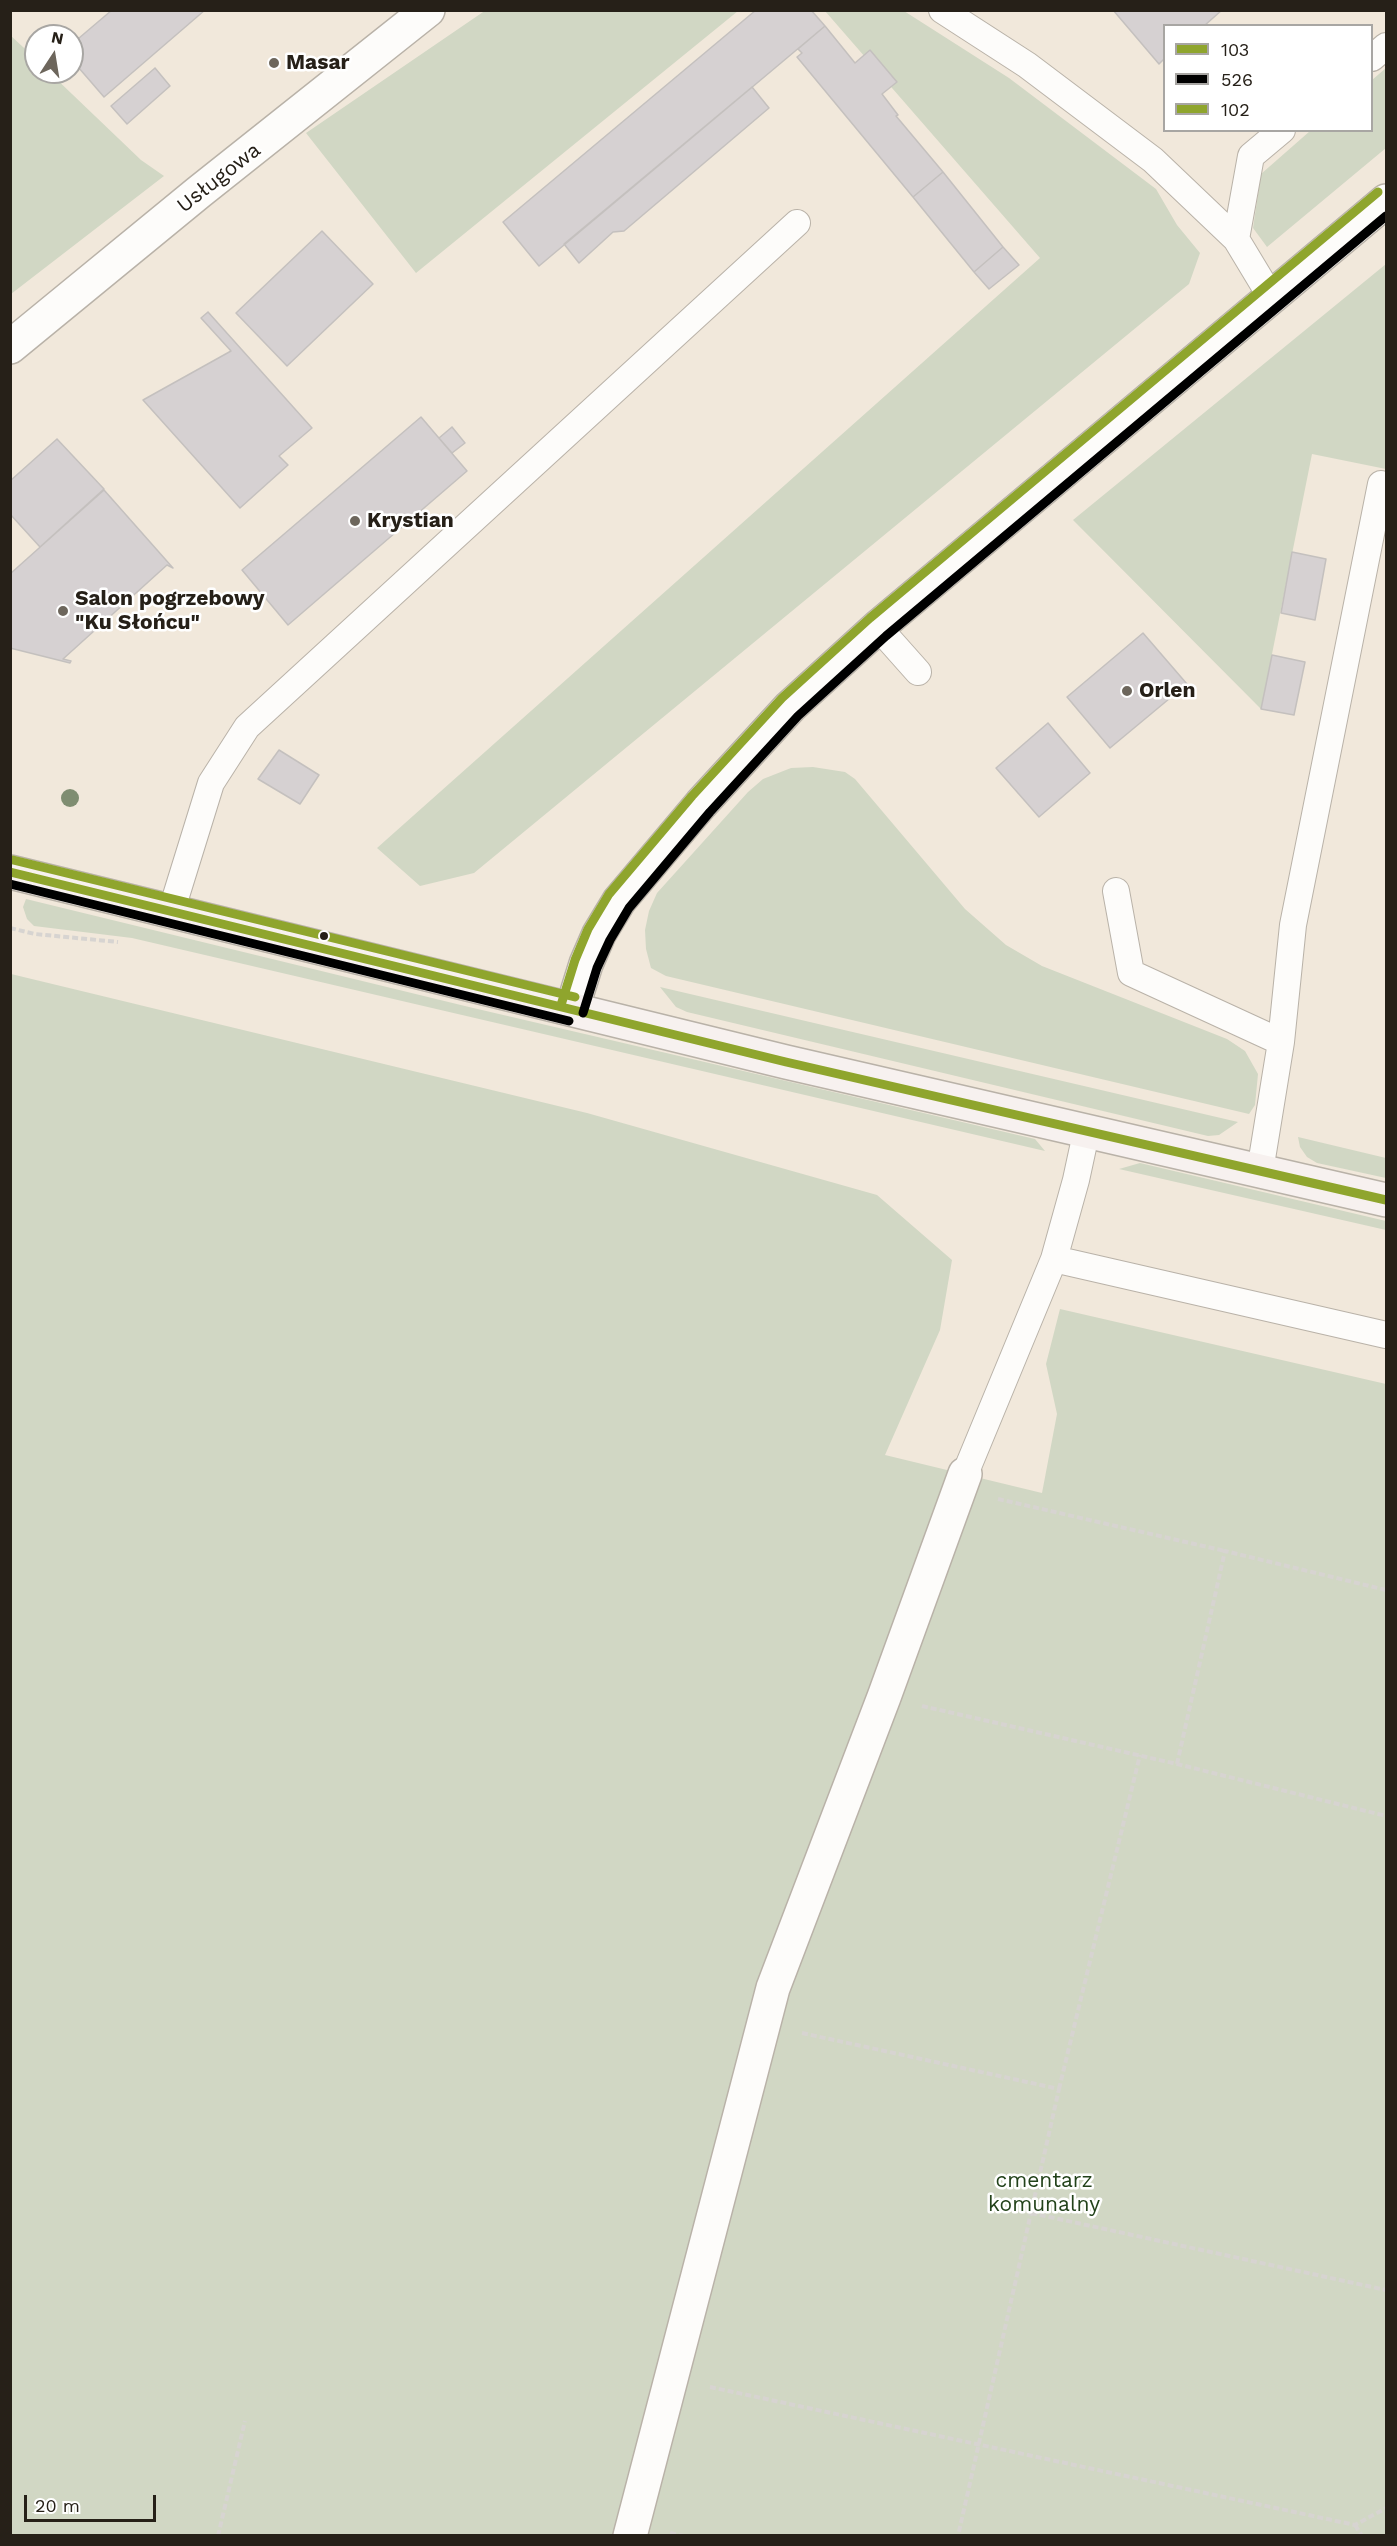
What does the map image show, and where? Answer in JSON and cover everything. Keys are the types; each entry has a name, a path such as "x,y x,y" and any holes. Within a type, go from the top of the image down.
{"main road":[{"path":"10,872 786,1062 1087,1129 1386,1200"}],"street":[{"name":"Usługowa","path":"10,347 199,192 429,10"},
{"path":"572,1009 586,964 599,934 619,901 700,804 790,707 878,627 1386,201"},
{"path":"630,2535 773,1988 884,1697 962,1482"}],"lane":[{"path":"942,10 1027,65 1153,160 1236,239 1270,297"},
{"path":"1373,56 1386,46"},
{"path":"1236,239 1251,156 1280,132"},
{"path":"171,912 211,783 247,727 797,223"},
{"path":"1260,1171 1281,1041 1293,926 1380,484"},
{"path":"878,627 918,672"},
{"path":"1116,891 1131,974 1281,1041"},
{"path":"962,1482 1054,1259 1078,1173 1087,1129"},
{"path":"1054,1259 1386,1335"}],"path":[{"path":"962,1482 1225,1551 1386,1590"},
{"path":"1177,1764 1225,1551"},
{"path":"884,1697 1140,1755 1386,1816"},
{"path":"958,2535 1059,2089 1140,1755"},
{"path":"763,2025 1059,2089"},
{"path":"1031,2213 1386,2290"},
{"path":"672,2379 1355,2525 1386,2508"},
{"path":"218,2535 245,2421"},
{"path":"1355,2525 1362,2535"}],"green space":[{"path":"486,10 738,11 416,273 306,133"},
{"path":"825,11 904,11 1009,78 1156,189 1177,225 1200,253 1189,284 474,873 420,886 377,848 1040,258"},
{"path":"10,35 24,48 24,84 62,84 141,160 164,176 11,294"},
{"path":"1386,68 1386,148 1267,247 1253,228 1261,174 1309,132 1373,132 1373,79"},
{"path":"1386,264 1386,469 1312,454 1261,709 1073,520"},
{"path":"813,767 845,772 855,779 965,909 1006,945 1042,966 1227,1039 1245,1051 1258,1074 1255,1105 1249,1114 666,976 651,968 646,949 645,930 649,911 657,893 748,792 763,779 791,768"},
{"path":"26,899 469,1007 1035,1139 1045,1151 132,938 34,926 27,919 23,907"},
{"name":"cmentarz komunalny","path":"11,974 587,1113 877,1195 952,1260 940,1330 885,1455 1042,1493 1057,1414 1046,1364 1060,1309 1386,1384 1386,2535 11,2536"},
{"path":"660,987 1238,1122 1219,1135 1208,1136 687,1012 676,1007"},
{"path":"1298,1137 1386,1158 1386,1178 1317,1163 1307,1157 1300,1147"},
{"path":"1140,1163 1386,1221 1386,1230 1119,1169"}],"building":[{"path":"112,10 205,10 104,97 84,74 84,34"},
{"path":"756,10 811,10 825,26 539,266 503,222"},
{"path":"1113,10 1222,10 1206,24 1163,24 1163,60 1159,64"},
{"path":"825,26 855,63 870,50 897,82 882,94 898,115 896,116 943,172 913,197 797,57 802,53 798,49"},
{"path":"155,68 170,86 127,124 111,106"},
{"path":"752,87 769,108 624,231 613,232 579,263 564,244"},
{"path":"943,172 1003,247 974,272 913,197"},
{"path":"322,231 373,284 287,366 236,313"},
{"path":"1003,247 1019,265 989,289 974,272"},
{"path":"208,312 312,428 279,456 288,465 240,508 143,400 231,351 201,318"},
{"name":"Krystian","path":"421,417 467,471 288,625 242,570"},
{"path":"452,427 465,443 452,453 439,438"},
{"path":"57,439 104,489 40,547 10,514 10,481"},
{"name":"Salon pogrzebowy \"Ku Słońcu\"","path":"104,490 173,568 167,565 63,659 71,661 70,663 10,648 10,574"},
{"path":"1292,552 1326,559 1315,620 1281,613"},
{"name":"Orlen","path":"1143,633 1187,684 1110,748 1067,697"},
{"path":"1272,655 1305,662 1294,715 1261,709"},
{"path":"1048,723 1090,773 1039,817 996,768"},
{"path":"279,750 319,775 300,804 258,779"}],"transit line":[{"name":"102","path":"561,1005 575,960 588,929 609,894 692,796 782,698 870,618 1378,192"},
{"name":"526","path":"583,1013 597,968 629,908 710,812 798,716 886,636 1386,216"},
{"name":"102","path":"13,860 575,997"},
{"name":"103","path":"10,872 786,1062 1386,1200"},
{"name":"526","path":"10,884 569,1021"}],"place":[{"name":"Masar","path":"274,63"},
{"name":"Krystian","path":"355,521"},
{"name":"Salon pogrzebowy \"Ku Słońcu\"","path":"63,611"},
{"name":"Orlen","path":"1127,691"}]}
